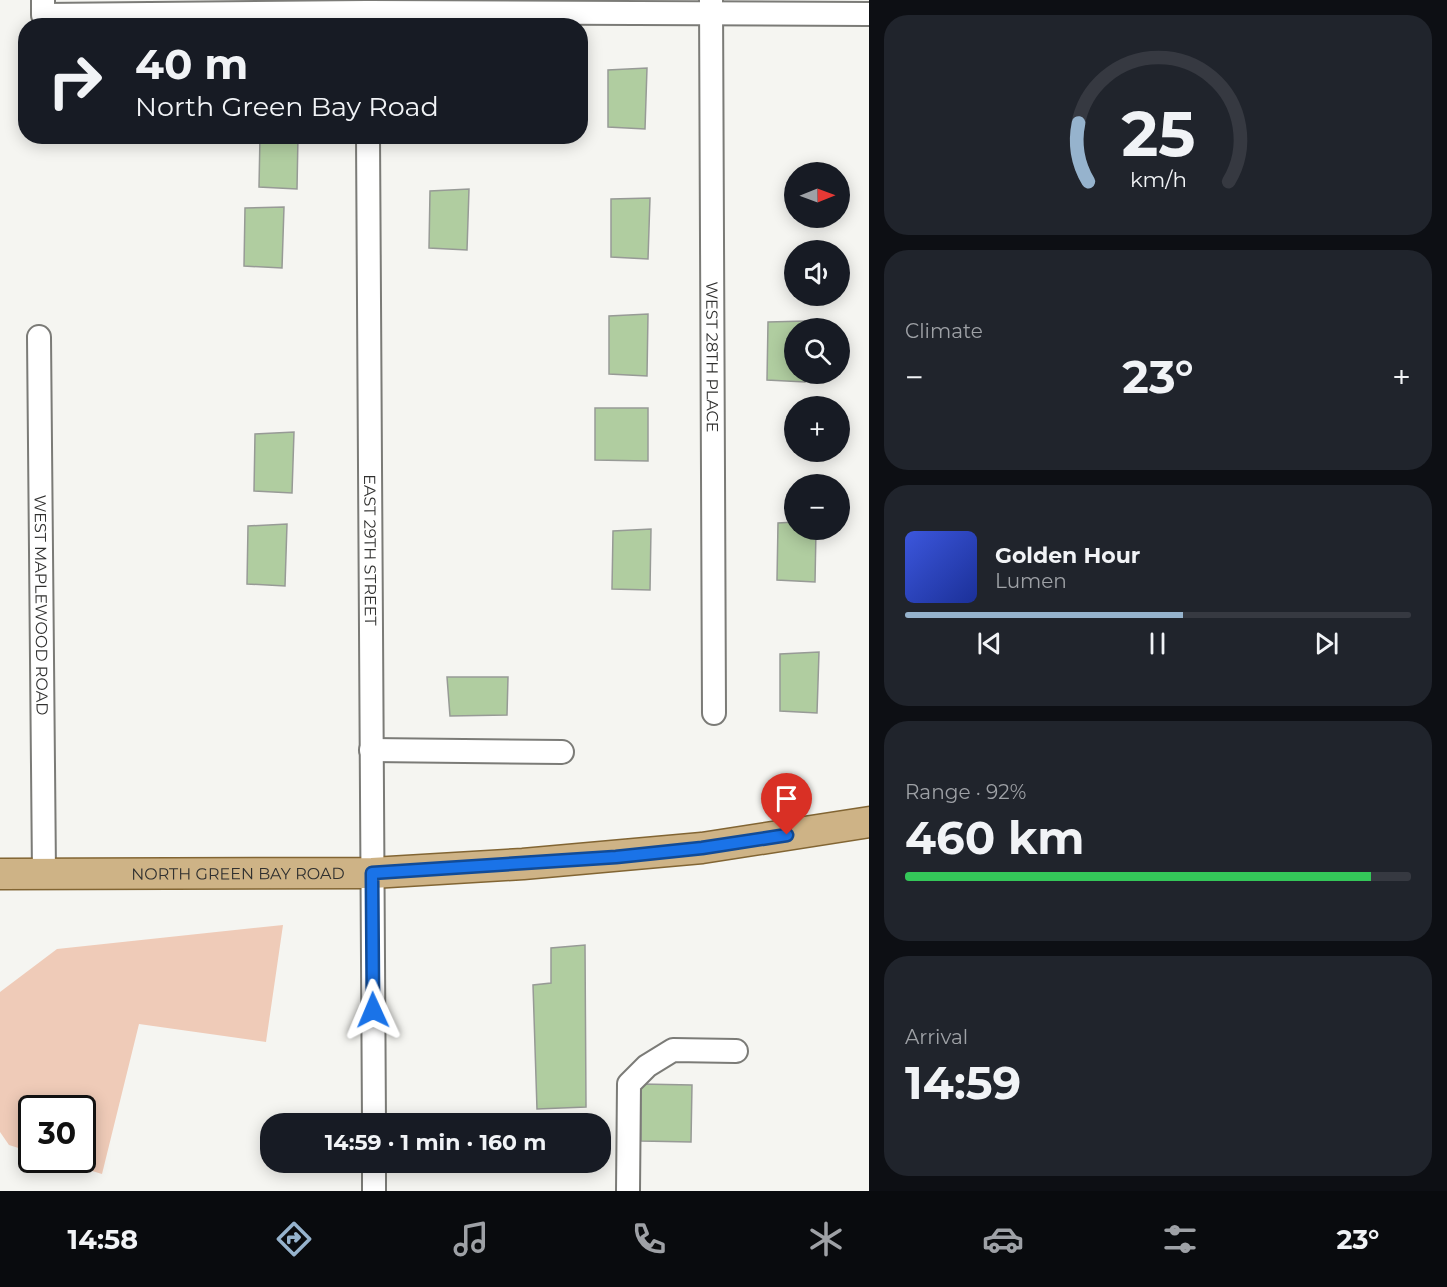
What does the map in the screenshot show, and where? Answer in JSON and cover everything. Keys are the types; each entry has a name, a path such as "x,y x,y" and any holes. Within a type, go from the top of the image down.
{"main road":[{"name":"NORTH GREEN BAY ROAD","path":"0,874 372,873 616,857 702,848 869,822"}],"street":[{"path":"43,7 367,12 711,7 869,14"},
{"name":"WEST 28TH PLACE","path":"711,7 714,712"},
{"name":"EAST 29TH STREET","path":"368,144 374,1113"},
{"name":"WEST MAPLEWOOD ROAD","path":"39,337 44,873"},
{"path":"371,750 562,752"},
{"path":"628,1191 629,1084 647,1066 674,1050 736,1051"},
{"path":"374,1173 374,1191"}],"shaded area":[{"path":"283,925 266,1042 139,1024 102,1174 96,1172 96,1095 18,1095 18,1148 9,1145 0,1132 0,992 57,949"}],"building":[{"path":"647,68 645,129 608,127 608,70"},
{"path":"260,144 298,144 297,189 259,187"},
{"path":"469,189 467,250 429,248 430,191"},
{"path":"650,198 648,259 611,257 611,199"},
{"path":"284,207 282,268 244,266 245,208"},
{"path":"648,314 647,376 609,374 609,316"},
{"path":"768,322 784,322 784,381 767,380"},
{"path":"595,408 648,408 648,461 595,460"},
{"path":"294,432 292,493 254,491 255,434"},
{"path":"778,523 784,523 784,540 816,540 815,582 777,580"},
{"path":"287,524 285,586 247,584 248,526"},
{"path":"651,529 650,590 612,589 613,531"},
{"path":"819,652 817,713 780,711 780,654"},
{"path":"447,677 508,677 507,715 450,716"},
{"path":"585,945 586,1107 537,1109 533,985 551,983 551,948"},
{"path":"641,1084 692,1085 691,1142 641,1141"}],"route":[{"path":"373,1010 372,873 616,857 702,848 787,835"}]}
